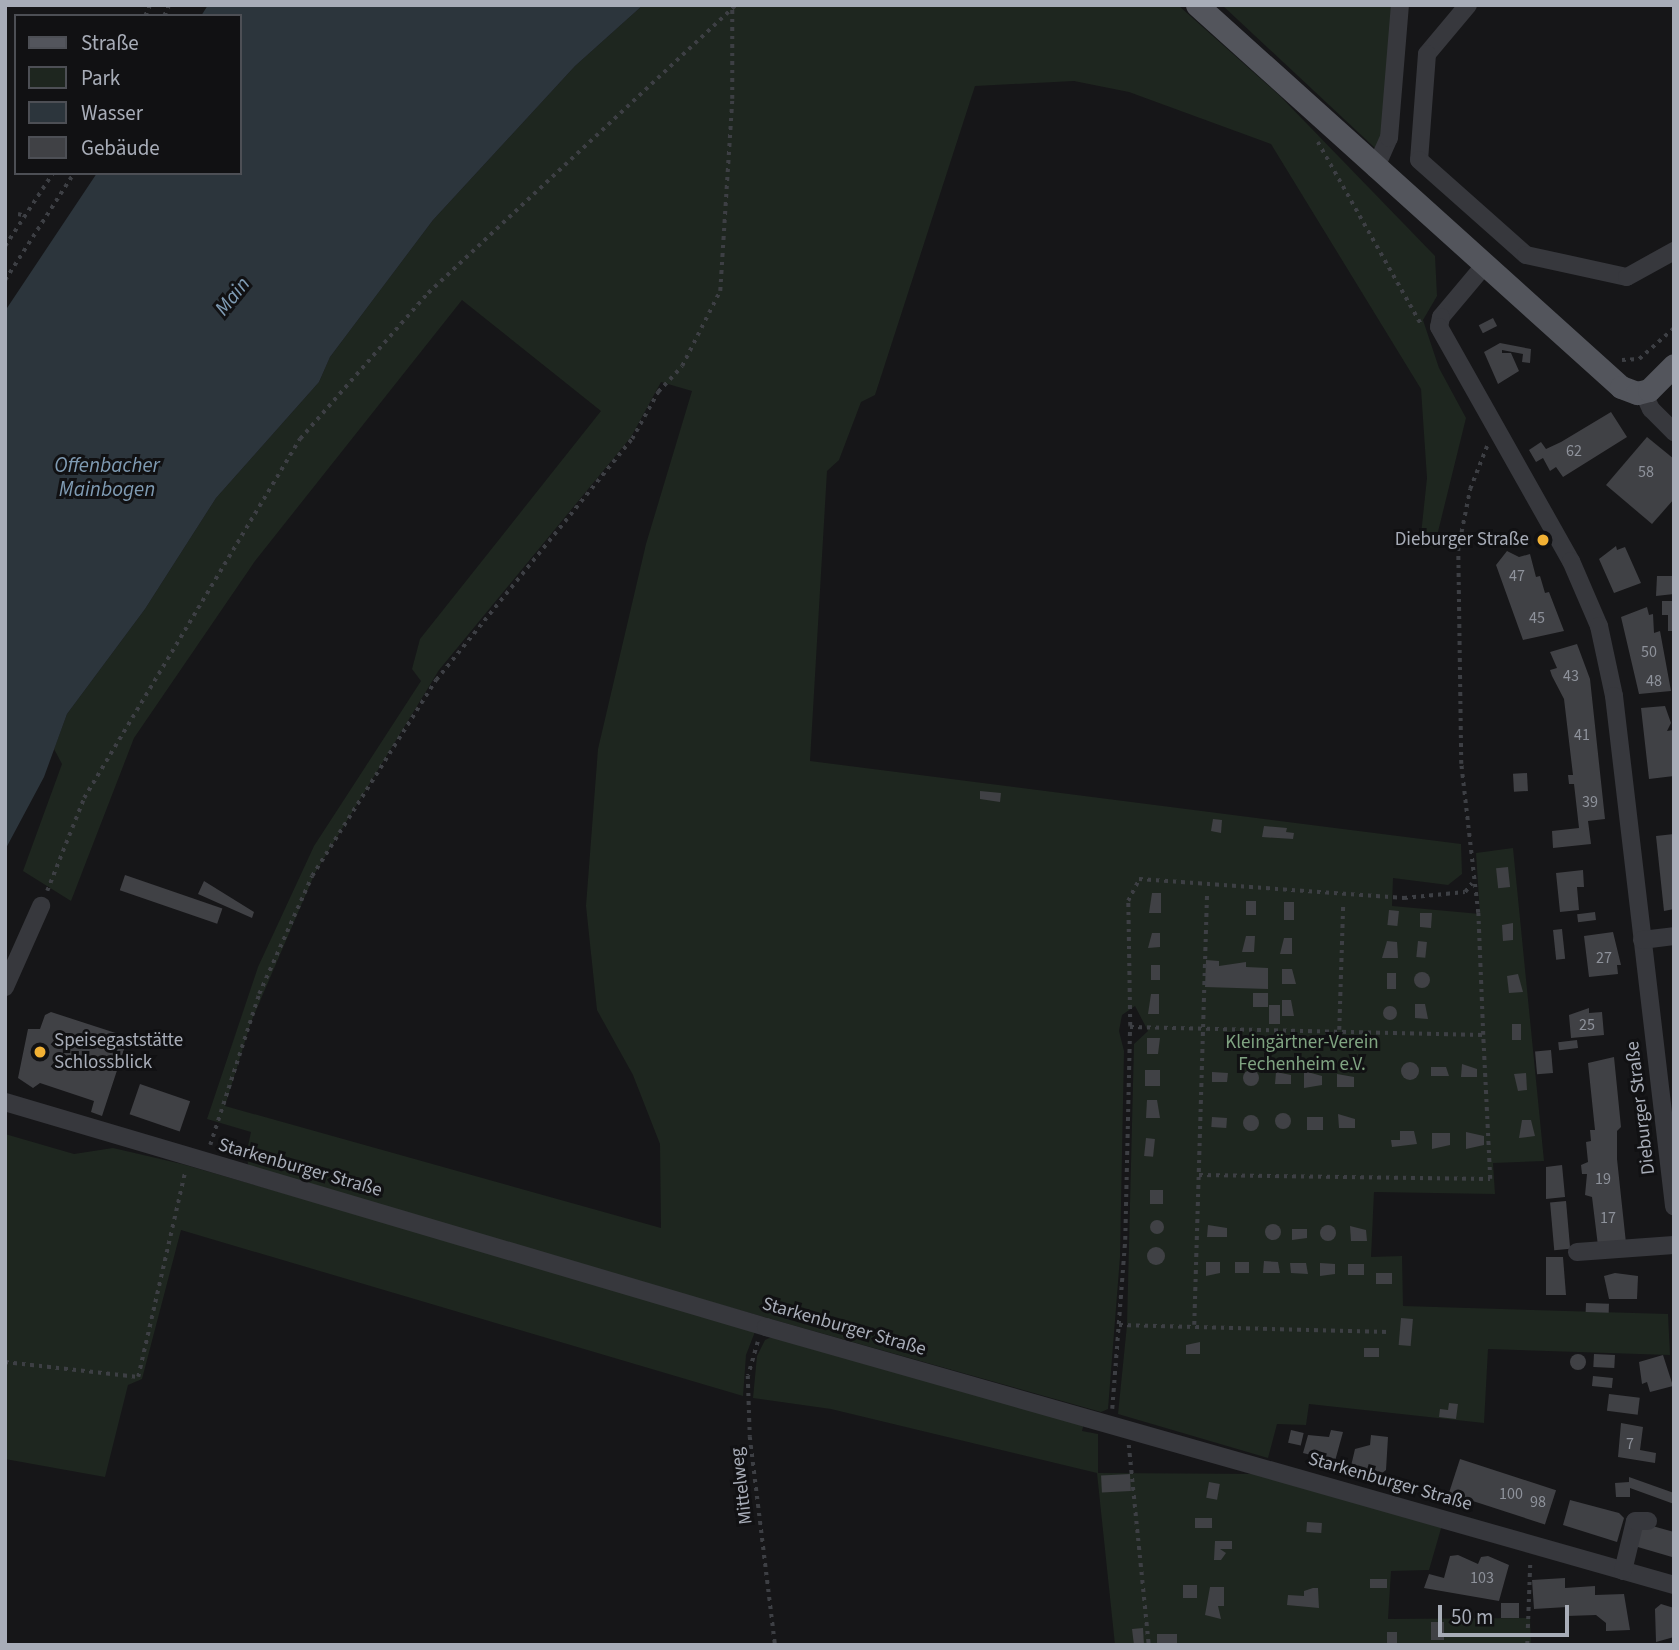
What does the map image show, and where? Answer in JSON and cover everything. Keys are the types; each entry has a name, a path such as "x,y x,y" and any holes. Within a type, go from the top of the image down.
{"main road":[{"path":"1197,5 1483,267 1621,387 1643,392 1660,382 1674,365"}],"street":[{"path":"1376,170 1389,138 1400,5"},
{"path":"1468,5 1427,54 1419,160 1526,255 1627,277 1674,251"},
{"path":"1439,327 1441,317 1483,267"},
{"name":"Dieburger Straße","path":"1439,327 1571,561 1599,626 1614,696 1673,1199"},
{"path":"1643,392 1651,409 1674,432"},
{"path":"5,987 41,906"},
{"path":"1642,940 1674,936"},
{"name":"Starkenburger Straße","path":"5,1102 766,1327 1674,1585"},
{"path":"1577,1252 1674,1245"},
{"path":"1623,1571 1635,1521 1648,1521"}],"path":[{"path":"41,906 84,799 300,439 428,293 736,5"},
{"path":"5,1362 138,1377 197,1160 259,994 312,876 436,680 632,439 658,392 682,366 720,291 732,99 732,10"},
{"path":"1318,118 1309,129 1359,211 1419,326 1439,327"},
{"path":"5,246 51,175"},
{"path":"5,280 73,175"},
{"path":"18,214 26,216"},
{"path":"1630,361 1651,351 1674,328"},
{"path":"1199,1175 1490,1179 1478,913 1461,764 1458,549 1483,448 1500,436"},
{"path":"1109,1424 1119,1325 1130,1027 1128,901 1139,879 1404,898 1465,892 1473,881"},
{"path":"1194,1325 1207,896"},
{"path":"1339,1031 1343,906"},
{"path":"1130,1027 1483,1035"},
{"path":"1119,1325 1389,1332"},
{"name":"Mittelweg","path":"766,1327 753,1350 748,1376 750,1437 775,1645"},
{"path":"1127,1429 1149,1645"},
{"path":"1527,1645 1527,1574 1536,1546"}],"green space":[{"name":"Kleingärtner-Verein Fechenheim e.V.","path":"643,5 1178,5 1280,96 1435,256 1437,296 1423,320 1439,368 1466,418 1434,548 1420,544 1427,478 1421,389 1271,144 1129,92 1074,81 975,86 875,395 861,402 839,460 827,471 810,761 1461,844 1462,874 1448,885 1393,878 1392,906 1480,914 1476,853 1513,848 1544,1161 1493,1163 1495,1194 1374,1192 1371,1257 1402,1256 1403,1306 1668,1314 1670,1355 1488,1349 1484,1423 1309,1404 1306,1425 1277,1424 1268,1458 1118,1414 1127,1325 1134,1044 1148,1031 1135,1006 1122,1015 1119,1031 1124,1051 1120,1257 1108,1409 1101,1412 250,1172 246,1155 251,1132 207,1119 258,967 314,846 421,681 412,669 420,639 601,411 462,300 255,561 134,738 71,901 23,871 62,764 54,749 67,714 145,609 216,498 319,382 330,357 433,220 575,66","holes":["661,382 692,391 646,544 598,749 586,906 597,1010 633,1075 660,1144 661,1228 225,1106 251,1022 315,873 439,670 631,437"]},
{"path":"1222,5 1392,5 1385,141 1375,148"},
{"path":"5,1134 74,1154 113,1148 182,1164 756,1329 746,1355 743,1396 181,1230 142,1379 128,1385 105,1477 5,1459"},
{"path":"776,1335 1084,1423 1082,1431 1098,1434 1098,1473 1263,1474 1442,1525 1429,1570 1391,1571 1388,1619 1530,1618 1531,1645 1115,1645 1097,1473 831,1409 753,1398 757,1356 765,1340"}],"water":[{"path":"208,5 643,5 575,66 433,220 330,357 319,382 216,498 145,609 67,714 44,777 5,850 5,311 96,175 242,175 242,14 202,14"}],"building":[{"path":"1493,318 1497,326 1483,333 1479,325"},
{"path":"1500,343 1531,349 1530,363 1522,362 1523,354 1502,350 1502,353 1511,353 1519,371 1498,384 1484,352"},
{"path":"1611,412 1627,437 1563,477 1556,467 1550,471 1543,458 1536,462 1529,450 1541,442 1546,449"},
{"path":"1647,437 1674,459 1674,499 1652,524 1606,485"},
{"path":"1616,546 1617,550 1625,547 1641,583 1614,593 1599,559"},
{"path":"1507,551 1519,557 1530,554 1536,577 1540,576 1545,593 1549,592 1564,631 1523,640 1496,565"},
{"path":"1657,576 1674,576 1674,594 1656,596"},
{"path":"1662,601 1674,601 1674,631 1668,631 1668,615 1662,615"},
{"path":"1647,607 1649,615 1653,614 1654,633 1660,631 1671,691 1639,694 1621,617"},
{"path":"1577,644 1590,679 1605,819 1588,821 1591,844 1553,848 1552,831 1579,828 1574,784 1569,784 1568,775 1573,775 1564,699 1550,670 1557,668 1550,652"},
{"path":"1665,706 1671,723 1667,731 1673,730 1674,776 1649,779 1641,708"},
{"path":"1527,773 1528,791 1514,792 1513,774"},
{"path":"980,791 1001,793 1000,802 980,799"},
{"path":"1213,819 1222,820 1221,833 1211,831"},
{"path":"1264,826 1287,828 1286,832 1294,833 1293,839 1262,837"},
{"path":"1674,834 1674,909 1664,911 1656,836"},
{"path":"1508,867 1510,887 1498,888 1496,868"},
{"path":"1583,870 1584,887 1577,887 1579,910 1560,912 1556,873"},
{"path":"125,875 222,909 217,924 120,890"},
{"path":"204,881 254,912 252,918 198,894"},
{"path":"1152,893 1161,893 1161,913 1149,913"},
{"path":"1246,901 1256,901 1256,915 1246,915"},
{"path":"1284,902 1294,902 1294,920 1284,920"},
{"path":"1389,910 1399,911 1397,926 1387,925"},
{"path":"1595,912 1596,920 1578,922 1577,914"},
{"path":"1420,913 1432,913 1431,928 1420,927"},
{"path":"1513,923 1513,940 1503,941 1502,925"},
{"path":"1562,929 1565,959 1556,960 1553,930"},
{"path":"1613,932 1621,965 1617,965 1618,974 1589,977 1584,936"},
{"path":"1152,933 1160,933 1160,947 1148,948"},
{"path":"1246,936 1255,936 1254,952 1242,952"},
{"path":"1284,938 1292,938 1292,954 1280,954"},
{"path":"1387,941 1397,942 1398,958 1382,958"},
{"path":"1418,941 1427,942 1425,958 1416,957"},
{"path":"1206,960 1219,961 1219,966 1246,962 1246,967 1268,968 1268,989 1205,987"},
{"path":"1151,965 1160,965 1160,980 1151,980"},
{"path":"1282,969 1292,969 1296,984 1282,984"},
{"path":"1419,972 1425,972 1430,980 1428,986 1419,988 1414,983 1414,977"},
{"path":"1387,973 1396,973 1396,989 1387,989"},
{"path":"1518,974 1523,992 1509,993 1507,976"},
{"path":"1253,993 1268,993 1268,1007 1253,1007"},
{"path":"1151,994 1159,994 1159,1014 1148,1014"},
{"path":"1282,1000 1291,1000 1294,1016 1282,1016"},
{"path":"1415,1004 1425,1004 1428,1019 1415,1018"},
{"path":"1269,1005 1280,1005 1280,1024 1269,1024"},
{"path":"1387,1006 1393,1006 1397,1013 1393,1020 1387,1020 1383,1016 1383,1010"},
{"path":"1589,1008 1589,1013 1602,1012 1604,1035 1571,1038 1569,1015"},
{"path":"51,1012 128,1037 102,1116 91,1112 94,1101 40,1083 33,1088 18,1078 28,1029 40,1029 45,1015"},
{"path":"1512,1024 1521,1024 1521,1040 1512,1040"},
{"path":"1147,1038 1160,1038 1158,1054 1147,1054"},
{"path":"1577,1040 1578,1048 1559,1050 1558,1042"},
{"path":"1551,1050 1553,1073 1537,1074 1535,1051"},
{"path":"1614,1057 1621,1127 1617,1131 1617,1159 1626,1243 1598,1246 1592,1197 1585,1195 1587,1174 1582,1174 1581,1165 1588,1162 1586,1142 1591,1141 1590,1130 1595,1130 1588,1063"},
{"path":"1410,1062 1416,1065 1419,1071 1416,1077 1410,1080 1404,1077 1401,1071 1404,1065"},
{"path":"1462,1064 1477,1069 1477,1077 1461,1077"},
{"path":"1431,1067 1446,1067 1449,1076 1431,1076"},
{"path":"1145,1070 1160,1070 1160,1086 1145,1086"},
{"path":"1251,1070 1259,1078 1251,1086 1243,1078"},
{"path":"1304,1071 1322,1076 1322,1085 1304,1088"},
{"path":"1212,1072 1228,1073 1227,1082 1212,1082"},
{"path":"1276,1072 1291,1075 1291,1084 1275,1084"},
{"path":"1526,1073 1527,1090 1518,1091 1514,1074"},
{"path":"1337,1074 1354,1077 1354,1087 1337,1087"},
{"path":"140,1084 190,1101 180,1132 130,1114"},
{"path":"1147,1100 1157,1100 1160,1118 1146,1118"},
{"path":"1283,1113 1289,1115 1289,1127 1283,1129 1277,1127 1275,1121 1277,1115"},
{"path":"1338,1114 1355,1119 1355,1128 1339,1128"},
{"path":"1251,1115 1259,1123 1251,1131 1243,1123"},
{"path":"1212,1117 1227,1118 1226,1128 1211,1127"},
{"path":"1307,1117 1323,1117 1323,1130 1307,1130"},
{"path":"1522,1120 1531,1120 1535,1136 1519,1138"},
{"path":"1400,1131 1414,1131 1417,1144 1392,1147 1391,1140 1400,1140"},
{"path":"1466,1132 1484,1136 1484,1145 1466,1149"},
{"path":"1432,1133 1450,1133 1450,1145 1432,1149"},
{"path":"1146,1138 1155,1139 1153,1157 1144,1156"},
{"path":"1562,1165 1565,1197 1546,1199 1546,1167"},
{"path":"1150,1190 1163,1190 1163,1204 1150,1204"},
{"path":"1566,1201 1570,1249 1554,1250 1550,1202"},
{"path":"1154,1220 1160,1220 1164,1227 1160,1234 1154,1234 1150,1230 1150,1224"},
{"path":"1273,1224 1279,1226 1279,1238 1273,1240 1267,1238 1265,1232 1267,1226"},
{"path":"1208,1225 1227,1228 1227,1237 1207,1237"},
{"path":"1328,1225 1336,1233 1328,1241 1320,1233"},
{"path":"1350,1226 1366,1230 1367,1241 1351,1241"},
{"path":"1292,1229 1307,1229 1307,1238 1292,1240"},
{"path":"1156,1247 1162,1250 1165,1256 1162,1262 1156,1265 1150,1262 1147,1256 1150,1250"},
{"path":"1546,1257 1563,1257 1566,1295 1546,1295"},
{"path":"1264,1261 1278,1262 1280,1273 1263,1273"},
{"path":"1206,1262 1220,1262 1220,1273 1206,1276"},
{"path":"1235,1262 1249,1262 1249,1273 1235,1273"},
{"path":"1290,1263 1306,1263 1308,1274 1291,1273"},
{"path":"1320,1263 1335,1264 1335,1274 1320,1276"},
{"path":"1348,1264 1364,1264 1364,1275 1348,1275"},
{"path":"1376,1273 1392,1273 1392,1284 1376,1284"},
{"path":"1615,1273 1638,1276 1637,1299 1609,1299 1604,1276"},
{"path":"1586,1303 1609,1304 1609,1313 1586,1312"},
{"path":"1401,1318 1413,1319 1411,1346 1399,1345"},
{"path":"1200,1342 1200,1354 1186,1354 1186,1345"},
{"path":"1364,1348 1379,1348 1379,1357 1364,1357"},
{"path":"1575,1354 1581,1354 1586,1362 1584,1368 1575,1370 1570,1365 1570,1359"},
{"path":"1594,1354 1615,1355 1614,1368 1593,1367"},
{"path":"1663,1355 1673,1386 1650,1392 1647,1382 1642,1384 1639,1362"},
{"path":"1593,1376 1613,1378 1612,1388 1592,1386"},
{"path":"1609,1394 1640,1398 1638,1415 1607,1411"},
{"path":"1449,1403 1458,1404 1456,1419 1439,1417 1440,1409 1448,1410"},
{"path":"1621,1423 1643,1427 1640,1450 1656,1453 1655,1463 1618,1457"},
{"path":"1291,1430 1304,1433 1301,1446 1288,1443"},
{"path":"1331,1430 1343,1432 1335,1461 1303,1453 1308,1435 1329,1437"},
{"path":"1371,1435 1388,1437 1386,1470 1381,1474 1351,1466 1355,1449 1370,1445"},
{"path":"1460,1459 1556,1490 1545,1524 1449,1493"},
{"path":"1130,1474 1131,1491 1102,1492 1101,1476"},
{"path":"1629,1477 1674,1493 1674,1504 1630,1488 1630,1497 1616,1497 1615,1483 1629,1482"},
{"path":"1209,1482 1220,1484 1217,1500 1206,1498"},
{"path":"1570,1500 1619,1513 1624,1518 1617,1542 1563,1525"},
{"path":"1195,1518 1212,1518 1212,1528 1195,1528"},
{"path":"1307,1522 1322,1523 1321,1533 1306,1532"},
{"path":"1638,1522 1674,1532 1672,1557 1631,1545"},
{"path":"1215,1541 1232,1541 1232,1549 1220,1549 1226,1553 1221,1560 1214,1560"},
{"path":"1458,1555 1478,1564 1481,1557 1488,1556 1509,1565 1499,1601 1424,1588 1429,1574 1444,1578 1450,1556"},
{"path":"1565,1578 1565,1588 1595,1586 1595,1595 1624,1594 1630,1630 1606,1631 1606,1623 1596,1615 1567,1616 1567,1607 1534,1609 1532,1580"},
{"path":"1370,1579 1387,1579 1387,1588 1370,1588"},
{"path":"1183,1585 1197,1585 1197,1598 1183,1598"},
{"path":"1210,1587 1224,1587 1224,1606 1218,1606 1221,1619 1205,1615"},
{"path":"1318,1588 1319,1608 1287,1605 1288,1595 1304,1596 1304,1591"},
{"path":"1501,1603 1519,1603 1519,1618 1501,1618"},
{"path":"1661,1604 1674,1608 1674,1637 1656,1642 1655,1609"},
{"path":"1431,1622 1444,1622 1444,1640 1431,1640"},
{"path":"1143,1628 1144,1645 1134,1645 1132,1629"},
{"path":"1387,1632 1397,1632 1397,1645 1387,1643"},
{"path":"1157,1634 1177,1634 1177,1644 1157,1644"}],"place":[{"name":"Dieburger Straße","path":"1543,540"},
{"name":"Speisegaststätte Schlossblick","path":"40,1052"}],"water label":[{"name":"Main","path":"232,296"},
{"name":"Offenbacher Mainbogen","path":"107,477"}]}
